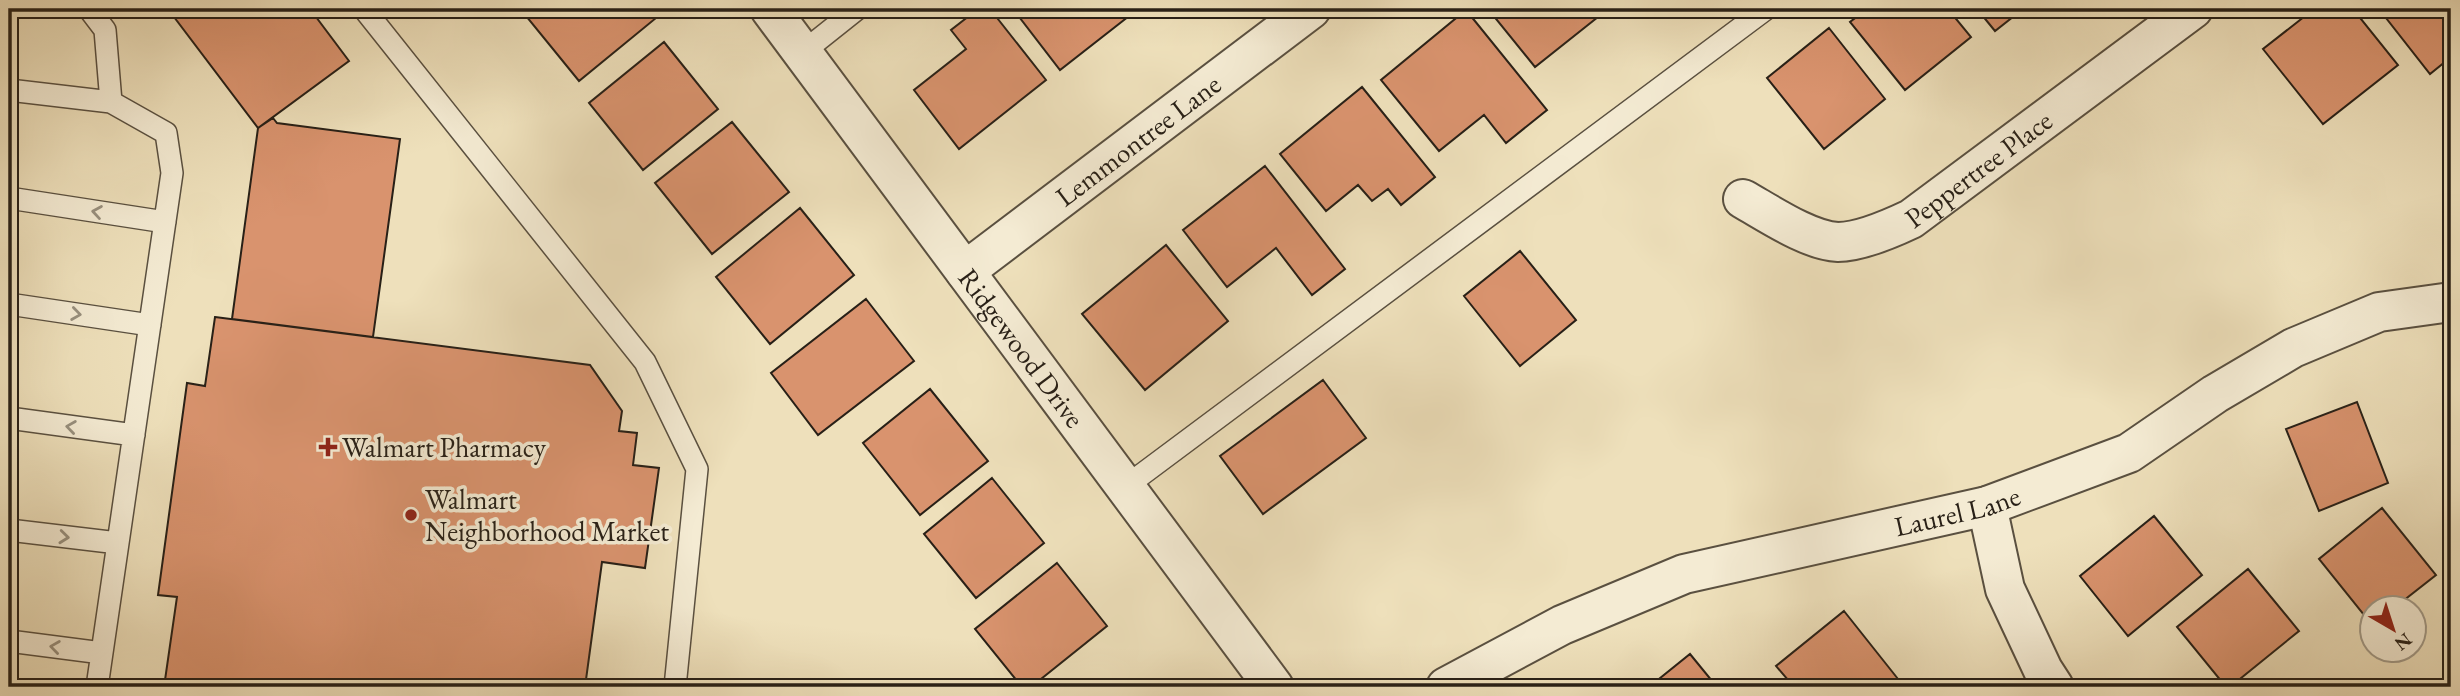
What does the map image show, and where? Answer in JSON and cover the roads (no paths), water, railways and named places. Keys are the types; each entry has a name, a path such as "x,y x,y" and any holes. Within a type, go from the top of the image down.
{"street":[{"name":"Ridgewood Drive","path":"771,9 1273,687"},
{"name":"Lemmontree Lane","path":"965,271 1311,9"},
{"name":"Peppertree Place","path":"1743,199 1803,233 1838,242 1885,232 1911,219 2193,9"},
{"name":"Laurel Lane","path":"1446,687 1562,625 1684,574 1987,506 2129,453 2215,394 2293,348 2379,312 2451,302"},
{"path":"1987,506 2005,589 2043,670 2054,687"}],"lane":[{"path":"89,9 105,30 111,102"},
{"path":"363,9 645,362 697,469 675,687"},
{"path":"803,52 857,9"},
{"path":"1125,487 1766,9"},
{"path":"9,90 111,102 166,133 172,173 97,687"},
{"path":"9,198 165,222"},
{"path":"9,304 150,325"},
{"path":"9,418 134,435"},
{"path":"9,530 118,543"},
{"path":"9,641 102,653"}],"place":[{"name":"Walmart Pharmacy","path":"328,447"},
{"name":"Walmart Neighborhood Market","path":"411,515"}]}
